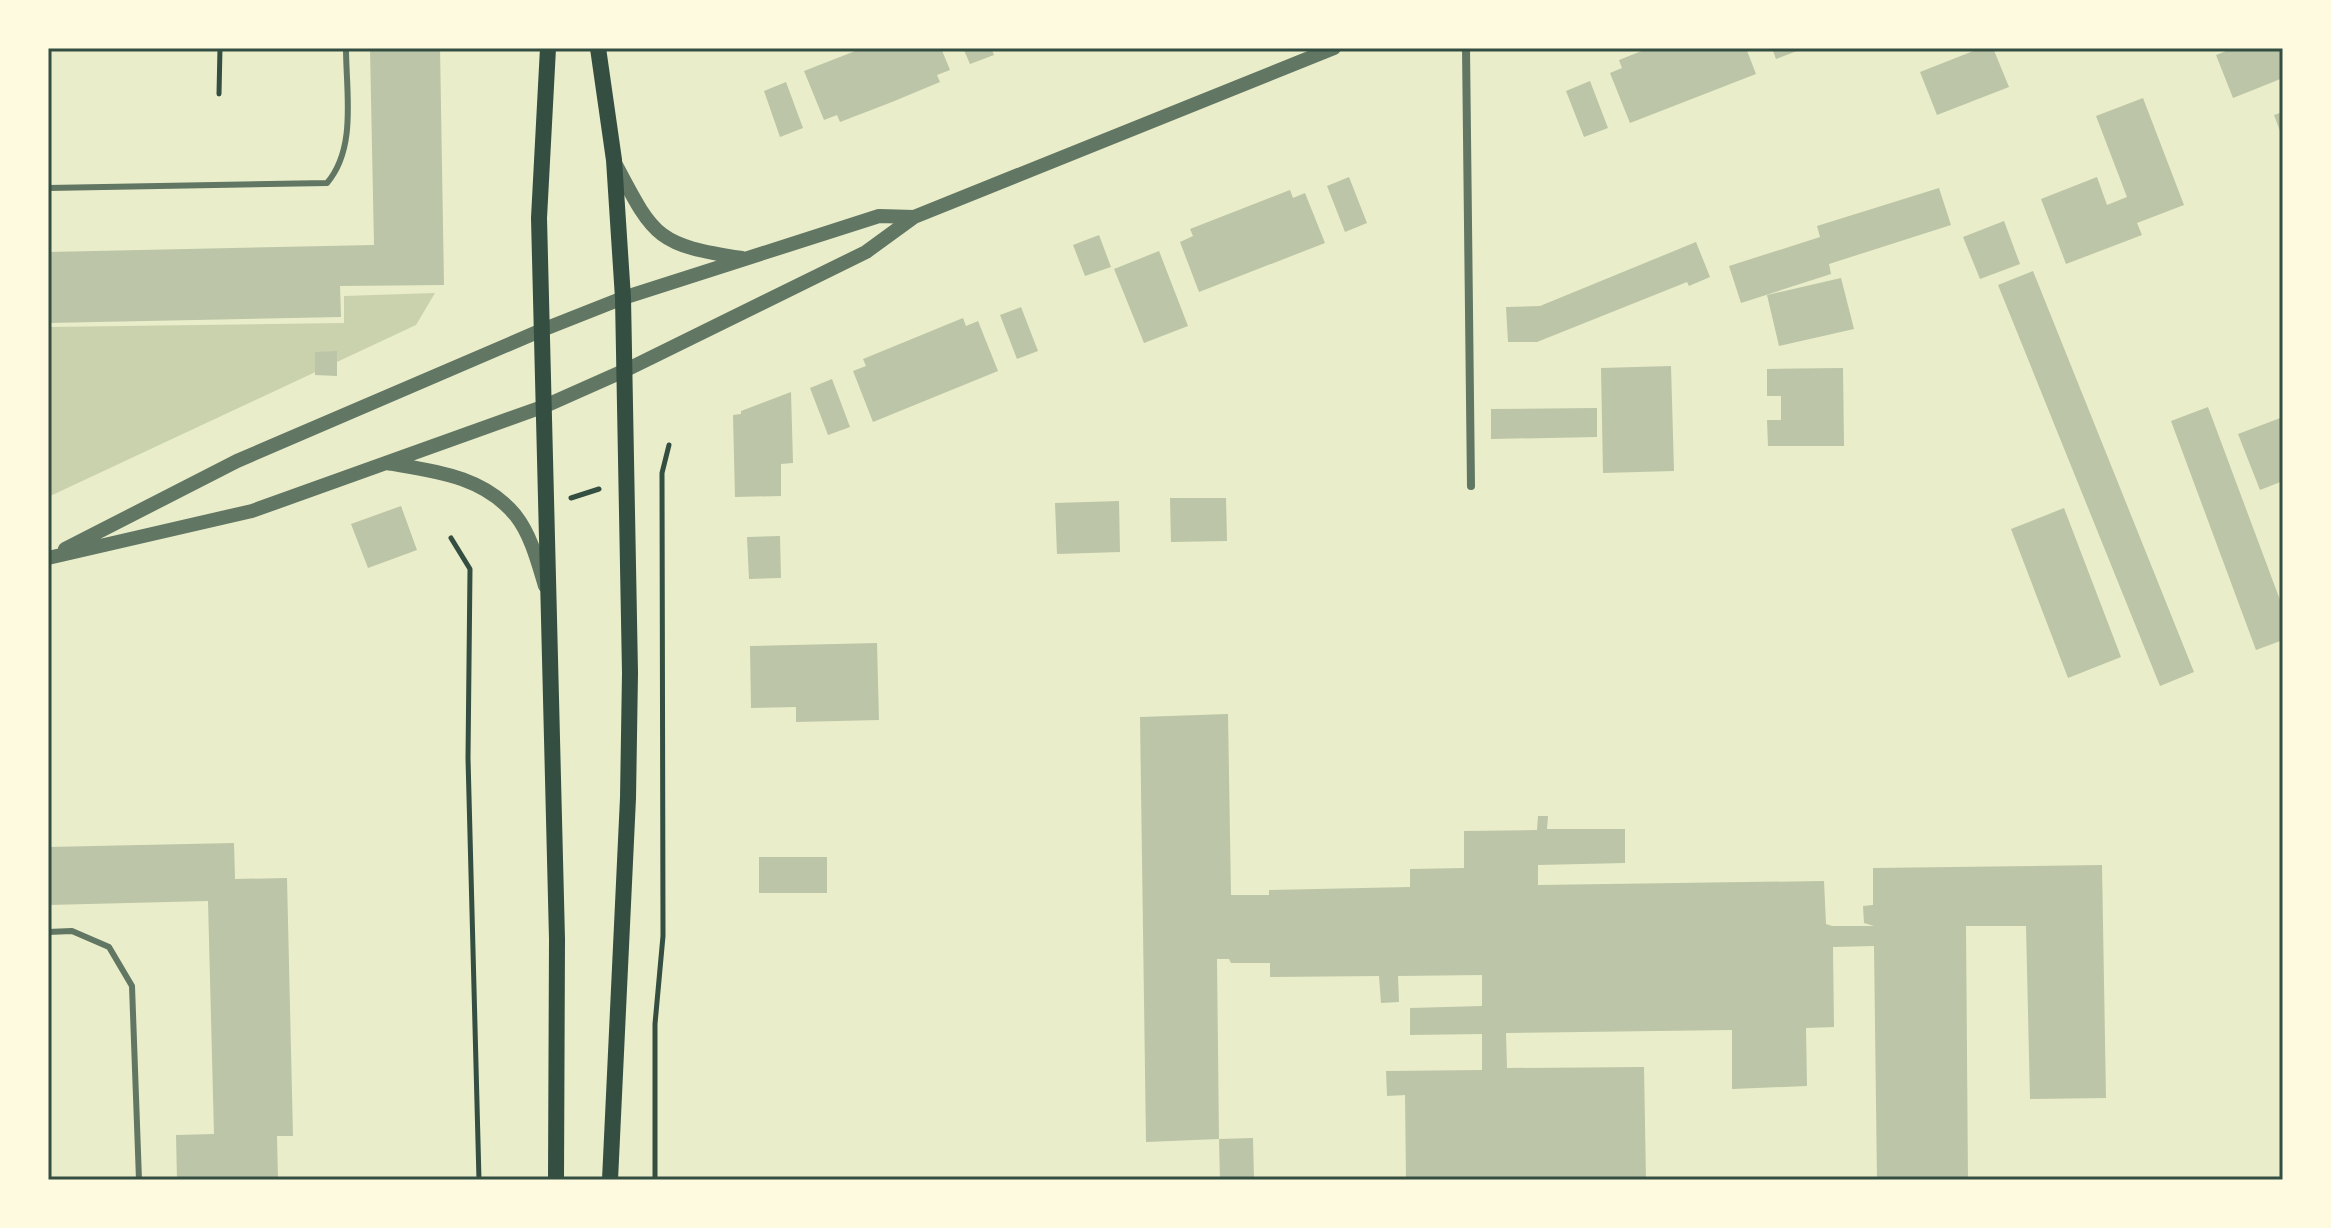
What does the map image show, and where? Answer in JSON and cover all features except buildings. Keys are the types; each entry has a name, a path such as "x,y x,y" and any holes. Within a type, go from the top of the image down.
{"main road":[{"path":"548,48 539,218 558,947 556,1180"},
{"path":"598,48 614,160 626,370 628,798 610,1180"}],"street":[{"path":"48,558 252,511 545,406 626,370 866,252 914,217 1334,48"},
{"path":"1466,48 1471,486"},
{"path":"614,160 646,223 655,230 690,250 746,259"},
{"path":"48,558 237,461 623,298 879,216 914,217"},
{"path":"387,463 451,473 484,489 517,516 550,598"}],"lane":[{"path":"48,188 327,183 341,167 346,143 346,48"},
{"path":"48,932 72,931 109,947 132,986 139,1180"}],"path":[{"path":"219,94 220,48"},
{"path":"655,1180 655,1024 663,936 662,473 669,445"},
{"path":"548,506 626,479 662,473"},
{"path":"451,538 470,569 468,758 479,1180"}],"green space":[{"path":"435,293 416,325 48,497 48,327 344,323 344,296"}]}
